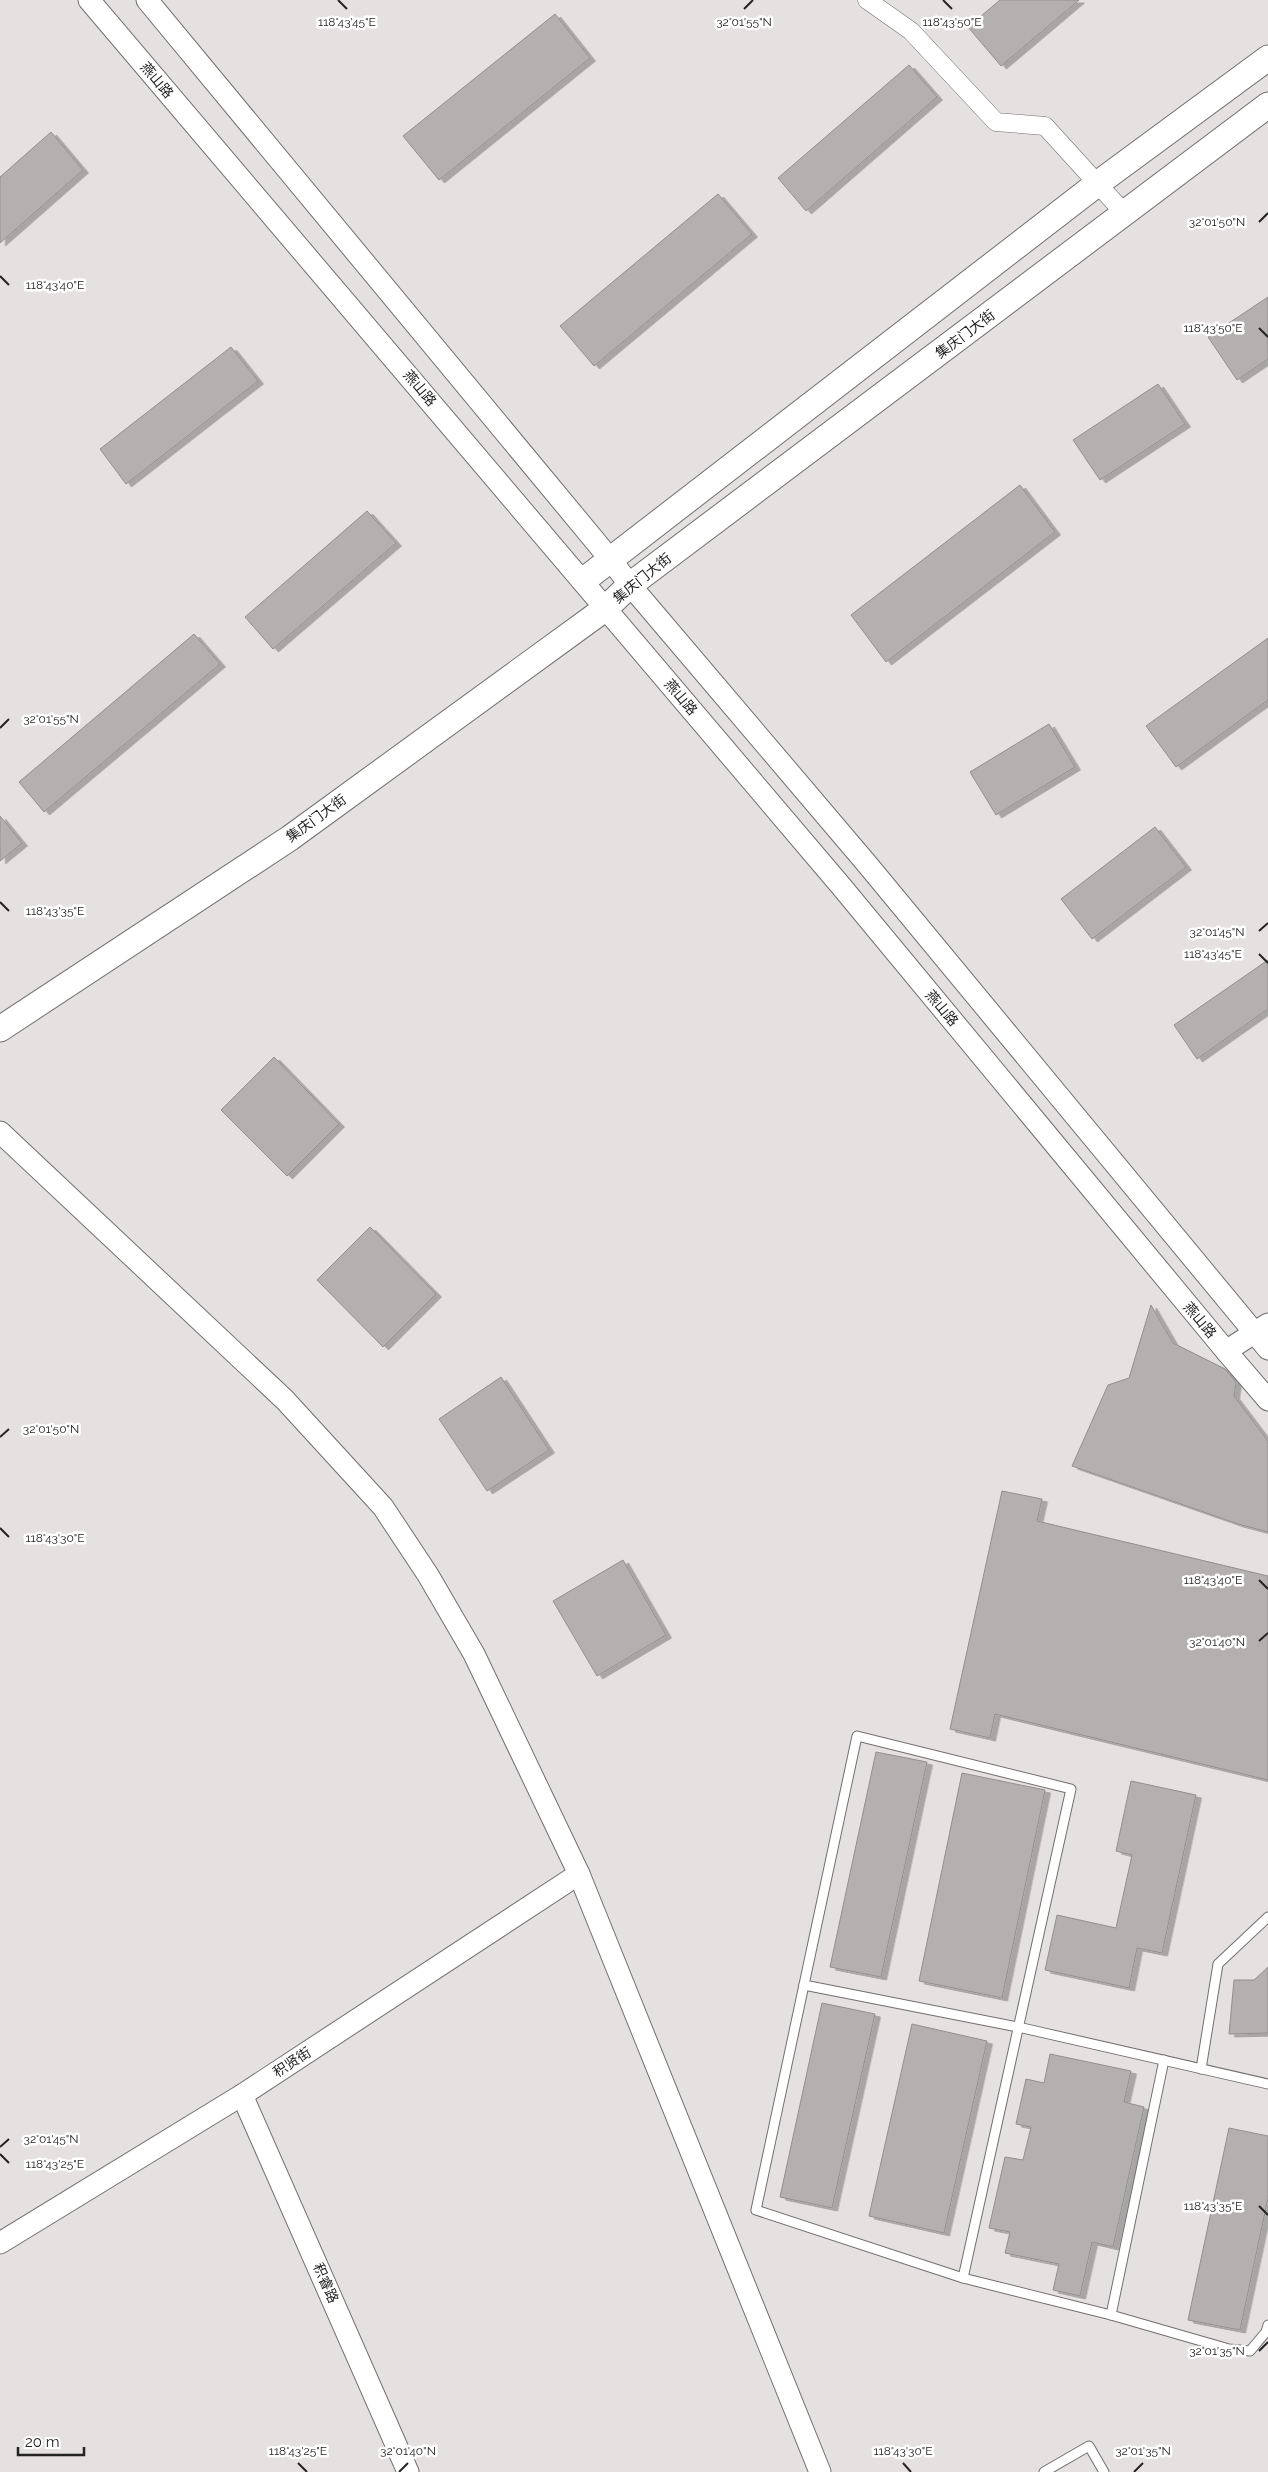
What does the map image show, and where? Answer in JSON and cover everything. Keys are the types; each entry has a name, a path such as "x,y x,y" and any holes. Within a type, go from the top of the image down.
{"main road":[{"path":"584,580 1097,184 1268,58"},
{"name":"集庆门大街","path":"0,1029 290,838 606,608 630,585 1268,105"}],"street":[{"name":"燕山路","path":"89,0 584,580 848,894 1226,1352 1268,1400"},
{"path":"147,0 630,585 1261,1328 1268,1349"},
{"path":"868,0 911,31 996,122 1045,126 1125,214"},
{"path":"0,1132 285,1400 382,1507 428,1576 474,1654 579,1874 820,2472"},
{"path":"1226,1352 1261,1328"},
{"name":"积贤街","path":"0,2243 242,2095 579,1874"},
{"name":"积睿路","path":"242,2095 408,2472"}],"lane":[{"path":"963,2278 1071,1789 857,1736 756,2210 963,2278 1111,2315 1229,2349 1250,2352 1266,2332 1268,2325"},
{"path":"1201,2069 1218,1964 1268,1917"},
{"path":"804,1985 1018,2027 1268,2084"},
{"path":"1111,2315 1164,2060"},
{"path":"1044,2472 1089,2446 1104,2472"}],"building":[{"path":"1000,0 1079,0 1001,66 968,27"},
{"path":"555,14 590,58 439,180 403,136"},
{"path":"909,65 937,97 806,211 778,178"},
{"path":"51,132 83,170 0,243 0,177"},
{"path":"718,194 752,234 594,366 560,326"},
{"path":"1268,297 1268,359 1237,380 1208,337"},
{"path":"231,347 258,381 126,484 100,449"},
{"path":"1158,384 1185,424 1100,480 1073,440"},
{"path":"1020,485 1055,532 886,662 851,615"},
{"path":"367,511 396,543 273,649 245,617"},
{"path":"194,634 220,664 44,812 19,782"},
{"path":"1268,638 1268,700 1176,767 1146,726"},
{"path":"1049,724 1075,767 996,815 970,772"},
{"path":"0,816 22,843 0,861"},
{"path":"1155,827 1186,867 1092,939 1061,899"},
{"path":"1268,960 1268,1009 1197,1059 1174,1025"},
{"path":"274,1057 339,1124 287,1176 221,1110"},
{"path":"370,1227 436,1294 383,1347 317,1280"},
{"path":"1151,1305 1173,1343 1225,1369 1236,1382 1234,1396 1268,1441 1268,1532 1238,1524 1072,1466 1108,1385 1129,1378"},
{"path":"501,1377 549,1450 487,1491 439,1419"},
{"path":"1002,1491 1042,1499 1037,1521 1268,1576 1268,1780 995,1714 990,1738 950,1729"},
{"path":"623,1560 666,1635 597,1676 553,1601"},
{"path":"876,1752 927,1762 881,1977 830,1967"},
{"path":"962,1773 1045,1790 1002,1998 919,1981"},
{"path":"1131,1781 1196,1795 1162,1953 1137,1948 1129,1988 1045,1970 1057,1915 1116,1928 1132,1855 1116,1851"},
{"path":"1268,1967 1268,2033 1229,2034 1234,1980 1254,1980"},
{"path":"822,2003 875,2014 832,2208 780,2197"},
{"path":"912,2024 987,2041 944,2233 869,2216"},
{"path":"1050,2054 1131,2071 1124,2102 1144,2107 1113,2247 1092,2242 1080,2296 1053,2290 1059,2264 1005,2253 1010,2232 989,2228 1005,2157 1023,2160 1031,2127 1016,2124 1026,2079 1044,2083"},
{"path":"1229,2128 1268,2136 1268,2198 1240,2330 1188,2320"}]}
